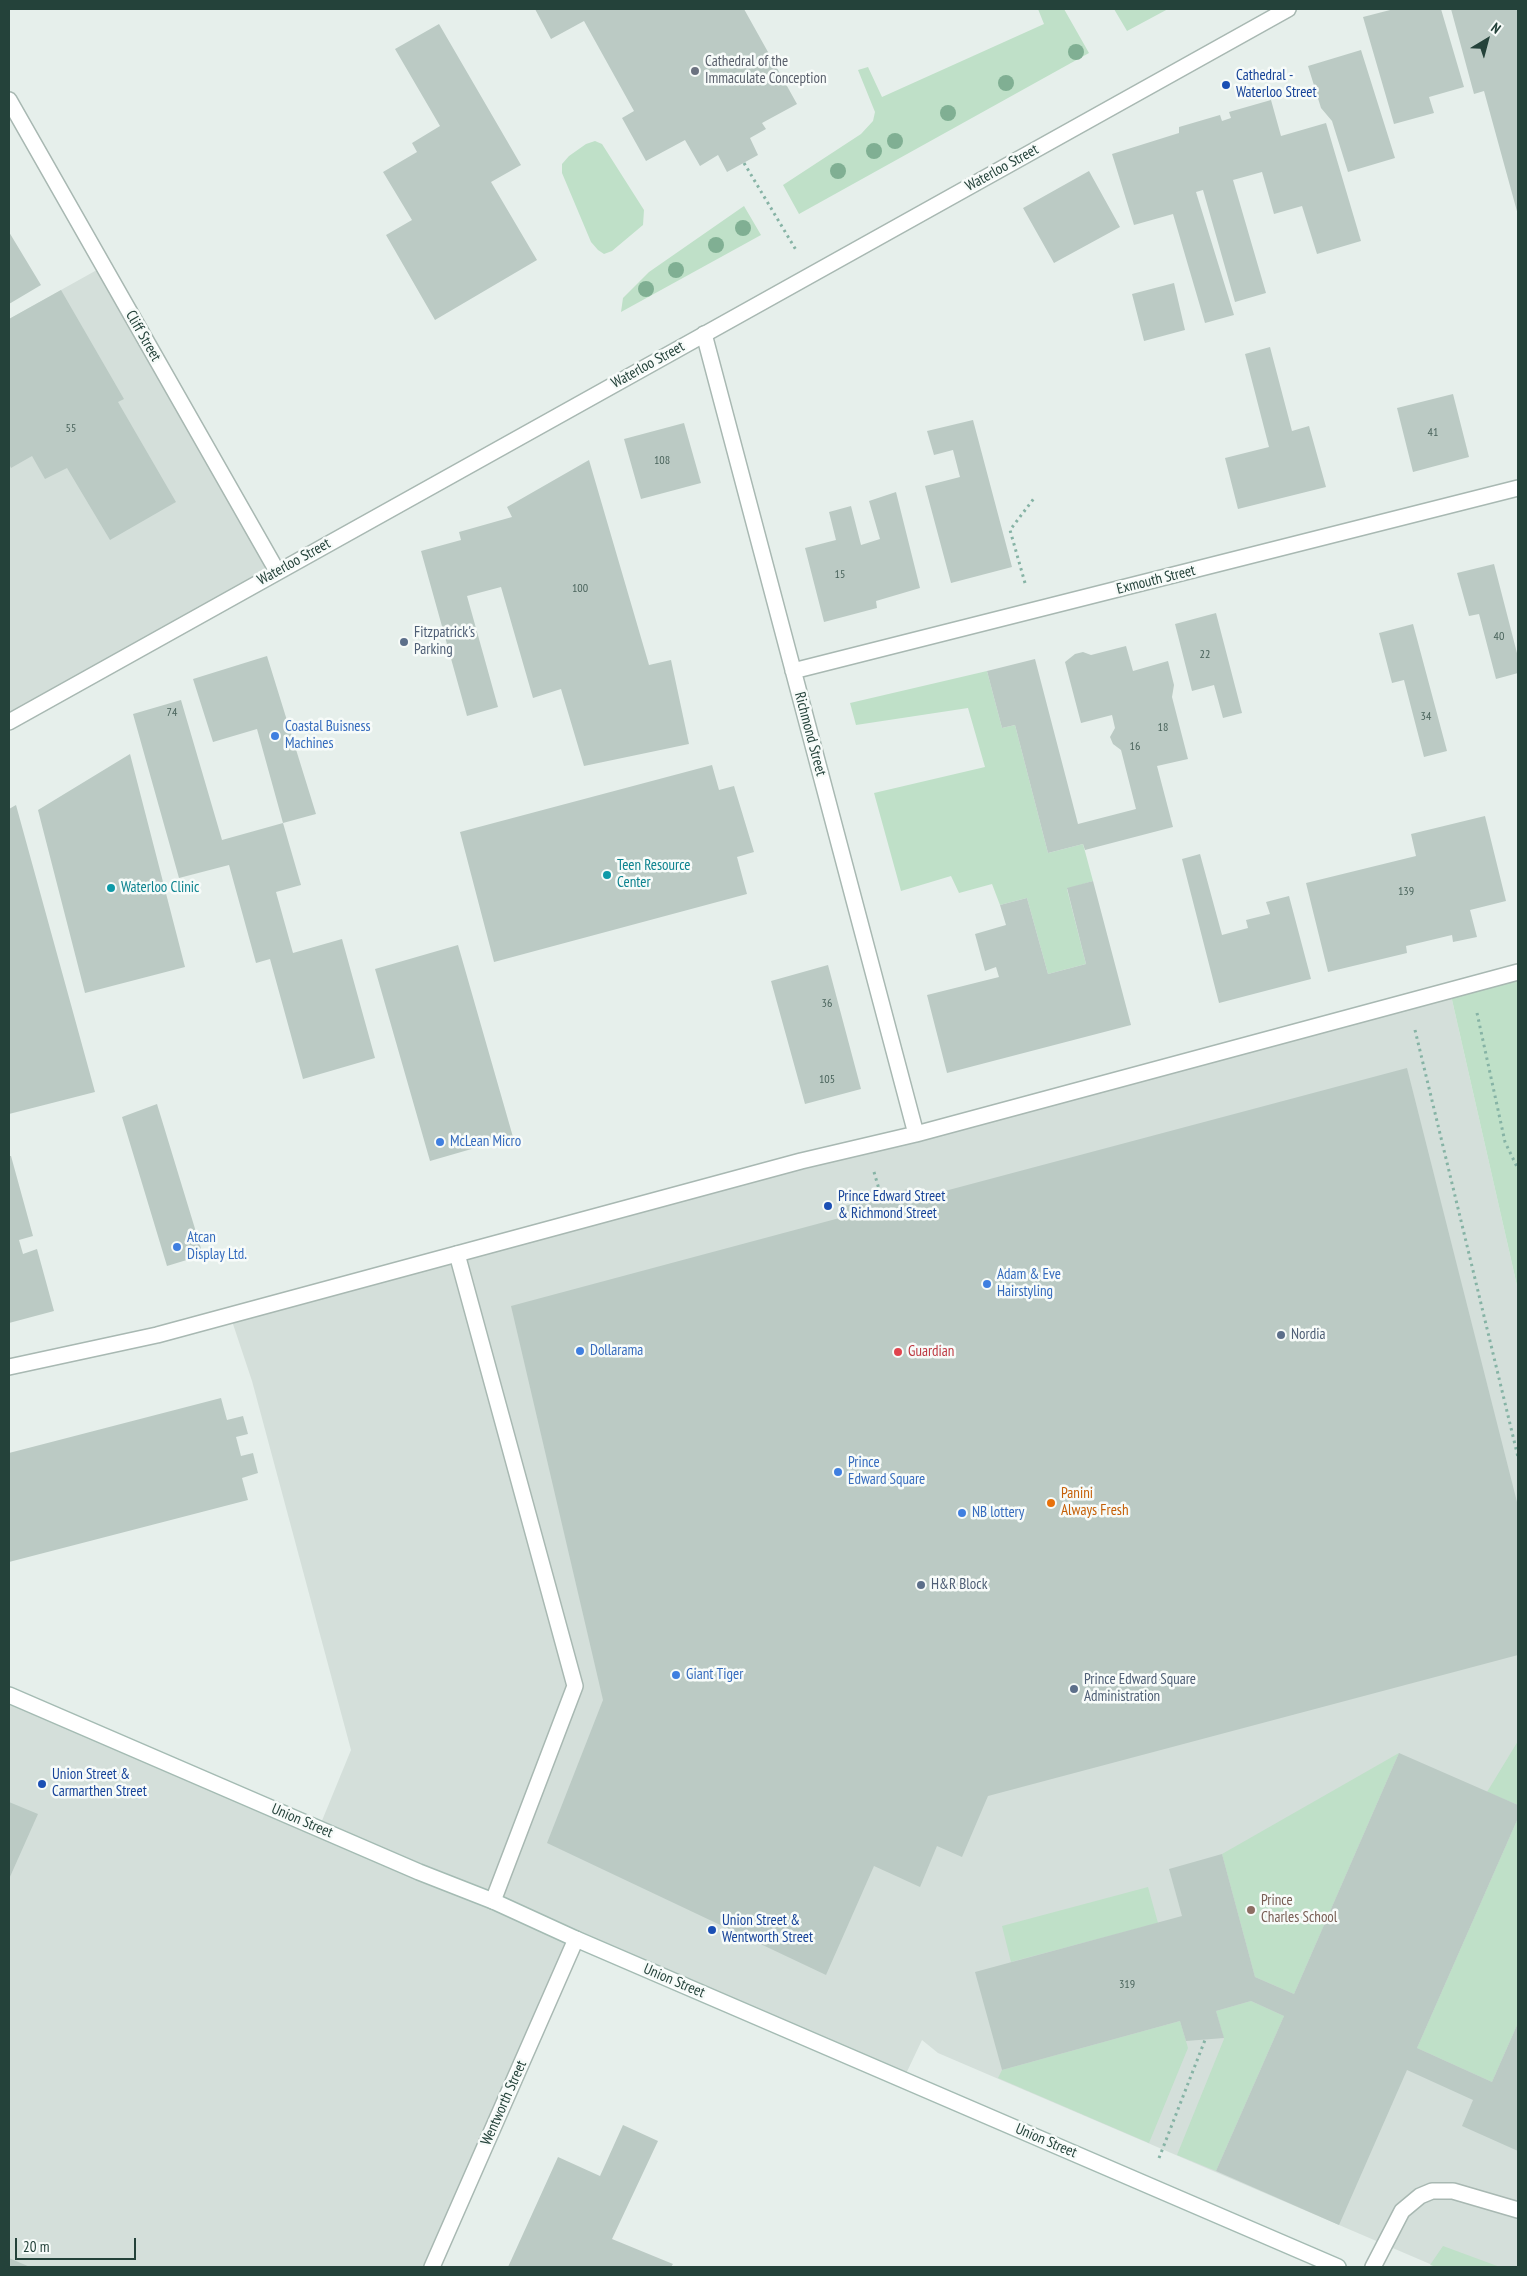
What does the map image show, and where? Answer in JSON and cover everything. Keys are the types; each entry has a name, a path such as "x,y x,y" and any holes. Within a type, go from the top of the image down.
{"street":[{"name":"Waterloo Street","path":"9,722 1288,9"},
{"name":"Cliff Street","path":"9,100 278,571"},
{"name":"Richmond Street","path":"704,334 916,1134"},
{"name":"Exmouth Street","path":"793,671 1518,488"},
{"path":"9,1367 157,1335 801,1161 916,1134 1518,972"},
{"path":"457,1254 575,1686 492,1901"},
{"name":"Union Street","path":"9,1695 419,1872 492,1901 576,1939 1338,2267"},
{"name":"Wentworth Street","path":"432,2267 576,1939"},
{"path":"1373,2267 1402,2211 1410,2202 1426,2194 1452,2191 1518,2210"}],"path":[{"path":"744,162 781,224"},
{"path":"1033,611 1010,530 1035,497"},
{"path":"1471,985 1505,1142 1518,1169"},
{"path":"1408,1002 1518,1457"},
{"path":"1148,2186 1205,2040"}],"shaded area":[{"path":"104,266 277,571 9,722 9,319"},
{"path":"1450,991 1518,1290 1518,2267 1437,2267 938,2053 922,2040 903,2080 576,1939 432,2267 9,2267 9,1695 319,1828 351,1750 252,1381 230,1315"}],"green space":[{"path":"1038,9 1064,9 1089,53 799,214 783,185 861,134 873,121 875,112 858,70 868,67 882,97 1044,24"},
{"path":"1114,9 1168,9 1127,31"},
{"path":"595,141 602,144 644,210 643,225 612,251 604,254 591,242 562,173 562,164 569,156 586,144"},
{"path":"744,206 761,235 621,312 623,298 649,272"},
{"path":"987,671 1002,728 1015,725 1048,853 1083,844 1093,881 1067,889 1086,964 1048,974 1027,898 1000,905 992,884 959,893 951,876 901,891 874,793 985,767 968,708 856,725 850,703"},
{"path":"1518,972 1518,1290 1450,991"},
{"path":"1518,1741 1518,1805 1487,1792"},
{"path":"1399,1753 1294,1994 1255,1977 1222,1854"},
{"path":"1518,1818 1518,2023 1492,2082 1417,2048"},
{"path":"1148,1887 1158,1923 1011,1962 1002,1926"},
{"path":"1251,2001 1284,2016 1216,2171 1177,2155 1224,2039 1216,2011"},
{"path":"1180,2021 1188,2048 1149,2143 998,2078 1002,2070"},
{"path":"1443,2246 1500,2267 1437,2267 1430,2265"}],"building":[{"name":"Cathedral of the Immaculate Conception","path":"535,9 744,9 797,104 762,123 766,129 750,138 758,155 727,172 718,155 700,166 685,140 646,161 622,118 634,111 584,21 551,39"},
{"path":"1394,9 1441,9 1464,87 1429,97 1434,113 1394,124 1363,17"},
{"path":"1451,9 1518,9 1518,215 1484,91 1474,94"},
{"path":"439,24 521,165 491,182 537,260 435,320 386,235 412,220 383,172 417,152 412,143 440,126 395,49"},
{"path":"1361,50 1395,158 1348,172 1332,121 1321,108 1308,66"},
{"path":"1271,100 1281,136 1326,123 1361,241 1317,254 1302,206 1274,214 1262,172 1233,180 1266,293 1235,302 1203,190 1196,192 1234,315 1205,323 1173,214 1134,225 1112,154 1179,133 1179,127 1220,115 1222,121 1231,118 1229,112"},
{"path":"1089,171 1120,227 1054,263 1023,208"},
{"path":"9,232 41,285 9,304"},
{"path":"1174,283 1185,330 1144,341 1132,294"},
{"path":"61,290 124,399 118,402 176,502 110,540 67,468 45,479 32,456 11,468 9,464 9,319"},
{"path":"1270,347 1292,431 1309,426 1326,487 1238,509 1225,458 1269,447 1245,354"},
{"path":"1453,394 1469,457 1413,472 1397,408"},
{"path":"973,420 1012,567 951,583 925,486 960,477 953,450 934,455 927,431"},
{"path":"684,423 701,483 641,499 624,439"},
{"path":"589,460 649,665 671,660 689,744 584,766 561,689 533,698 501,587 467,596 498,707 467,716 421,551 461,540 459,532 512,517 507,507"},
{"path":"896,492 920,588 876,601 877,608 824,622 805,548 836,540 829,512 851,506 861,545 880,539 869,501"},
{"path":"1494,564 1518,657 1518,673 1496,679 1479,614 1469,616 1457,573"},
{"path":"1216,613 1242,713 1223,718 1214,685 1192,691 1175,624"},
{"path":"1413,624 1447,751 1424,757 1404,680 1392,683 1379,633"},
{"path":"1126,646 1133,671 1168,661 1174,685 1172,697 1188,759 1157,766 1173,827 1085,850 1083,844 1048,853 1015,725 1002,728 987,671 1035,659 1078,824 1136,809 1121,750 1113,744 1110,737 1115,728 1112,715 1081,723 1065,662 1075,654 1083,652 1091,655"},
{"name":"Coastal Buisness Machines","path":"267,656 316,814 283,823 257,729 213,742 193,679"},
{"path":"181,700 222,840 283,823 301,885 276,892 293,953 342,939 375,1058 303,1079 270,959 256,963 229,865 179,878 133,714"},
{"name":"Waterloo Clinic","path":"130,754 185,967 85,993 38,810"},
{"name":"Teen Resource Center","path":"712,765 719,790 734,786 754,852 737,857 747,894 494,962 460,832"},
{"path":"16,805 95,1092 9,1114 9,809"},
{"path":"1485,816 1506,901 1470,910 1477,937 1453,942 1452,935 1406,946 1407,953 1328,972 1306,883 1416,856 1411,834"},
{"path":"1200,854 1222,935 1248,928 1246,920 1270,914 1266,902 1289,896 1311,979 1219,1003 1182,859"},
{"path":"1093,881 1131,1025 947,1073 927,995 999,977 996,967 985,971 975,934 1006,925 1000,905 1027,898 1048,974 1086,964 1067,888"},
{"path":"458,945 513,1137 430,1161 375,969"},
{"path":"828,965 861,1089 805,1104 771,981"},
{"name":"Prince Edward Square","path":"1407,1068 1518,1506 1518,1655 988,1796 962,1857 937,1846 920,1887 874,1866 826,1975 547,1843 603,1700 511,1306 847,1216 845,1206 881,1196 908,1189 911,1200"},
{"path":"157,1104 203,1255 167,1266 122,1117"},
{"path":"9,1156 11,1156 33,1236 19,1240 23,1254 37,1249 54,1311 9,1323"},
{"path":"221,1398 227,1420 243,1416 248,1434 236,1437 241,1456 253,1453 258,1473 242,1478 248,1500 9,1562 9,1453"},
{"path":"1399,1753 1518,1805 1518,1818 1417,2048 1492,2082 1518,2023 1518,2151 1462,2126 1473,2100 1407,2070 1339,2225 1216,2171 1284,2016 1251,2001 1216,2011 1224,2038 1186,2041 1180,2021 1002,2070 975,1972 1182,1916 1169,1869 1222,1854 1255,1977 1294,1994"},
{"path":"9,1802 38,1814 9,1879"},
{"path":"623,2125 658,2141 612,2239 673,2264 671,2267 508,2267 558,2157 600,2176"},
{"path":"9,2258 30,2267 9,2267"}],"place":[{"name":"Cathedral of the Immaculate Conception","path":"695,71"},
{"name":"Cathedral - Waterloo Street","path":"1226,85"},
{"name":"Fitzpatrick's Parking","path":"404,642"},
{"name":"Coastal Buisness Machines","path":"275,736"},
{"name":"Teen Resource Center","path":"607,875"},
{"name":"Waterloo Clinic","path":"111,888"},
{"name":"McLean Micro","path":"440,1142"},
{"name":"Prince Edward Street & Richmond Street","path":"828,1206"},
{"name":"Atcan Display Ltd.","path":"177,1247"},
{"name":"Adam & Eve Hairstyling","path":"987,1284"},
{"name":"Nordia","path":"1281,1335"},
{"name":"Dollarama","path":"580,1351"},
{"name":"Guardian","path":"898,1352"},
{"name":"Prince Edward Square","path":"838,1472"},
{"name":"Panini Always Fresh","path":"1051,1503"},
{"name":"NB lottery","path":"962,1513"},
{"name":"H&R Block","path":"921,1585"},
{"name":"Giant Tiger","path":"676,1675"},
{"name":"Prince Edward Square Administration","path":"1074,1689"},
{"name":"Union Street & Carmarthen Street","path":"42,1784"},
{"name":"Prince Charles School","path":"1251,1910"},
{"name":"Union Street & Wentworth Street","path":"712,1930"}]}
